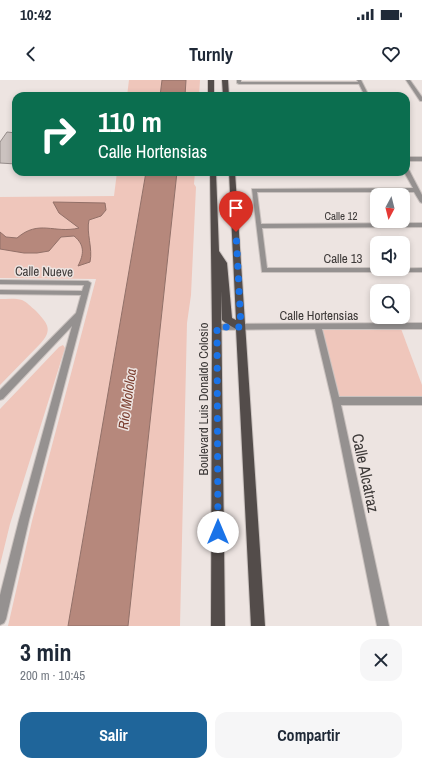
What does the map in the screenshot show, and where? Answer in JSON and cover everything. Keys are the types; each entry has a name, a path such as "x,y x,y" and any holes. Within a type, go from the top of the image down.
{"main road":[{"path":"211,80 211,92"},
{"path":"225,80 226,92"},
{"name":"Boulevard Luis Donaldo Colosio","path":"213,176 217,327 218,626"},
{"path":"232,176 258,626"},
{"path":"216,252 223,263 227,320 241,327"}],"street":[{"path":"408,80 422,100"},
{"path":"239,81 360,82 365,92"},
{"path":"410,159 422,159"},
{"path":"409,176 422,201"},
{"path":"259,226 254,190 416,190"},
{"name":"Calle 12","path":"259,226 422,225"},
{"name":"Calle 13","path":"259,226 264,270 422,270"},
{"name":"Calle Nueve","path":"0,282 86,288"},
{"path":"0,619 24,520 86,288"},
{"name":"Calle Nueve","path":"0,292 86,288"},
{"path":"0,396 79,314"},
{"name":"Calle Hortensias","path":"217,327 422,326"},
{"name":"Calle Alcatraz","path":"318,327 336,401 383,626"},
{"path":"336,401 421,403"}],"shaded area":[{"path":"129,80 162,80 160,92 128,92"},
{"path":"186,80 200,80 199,92 185,92"},
{"path":"116,176 145,176 68,626 8,626 32,521 96,279 0,278 0,197 114,196"},
{"path":"177,176 195,176 194,184 196,187 191,295 187,323 180,626 128,626"},
{"path":"0,299 17,299 26,302 43,319 48,330 40,344 0,385"},
{"path":"400,326 422,385 422,401 336,401 318,327"},
{"path":"63,345 65,348 10,524 0,565 0,409 59,347"}],"water":[{"path":"162,80 186,80 185,92 160,92"},
{"name":"Río Mololoa","path":"145,176 177,176 128,626 68,626"},
{"path":"53,202 105,203 106,210 101,216 89,220 88,230 91,251 90,262 78,266 82,254 82,246 78,239 74,236 61,237 49,251 24,253 0,249 0,232 6,237 17,238 32,229 79,228 59,213"}],"building":[{"path":"7,132 12,133 12,164 0,163 0,142"}],"route":[{"path":"218,532 217,327 241,327 236,232"}]}
